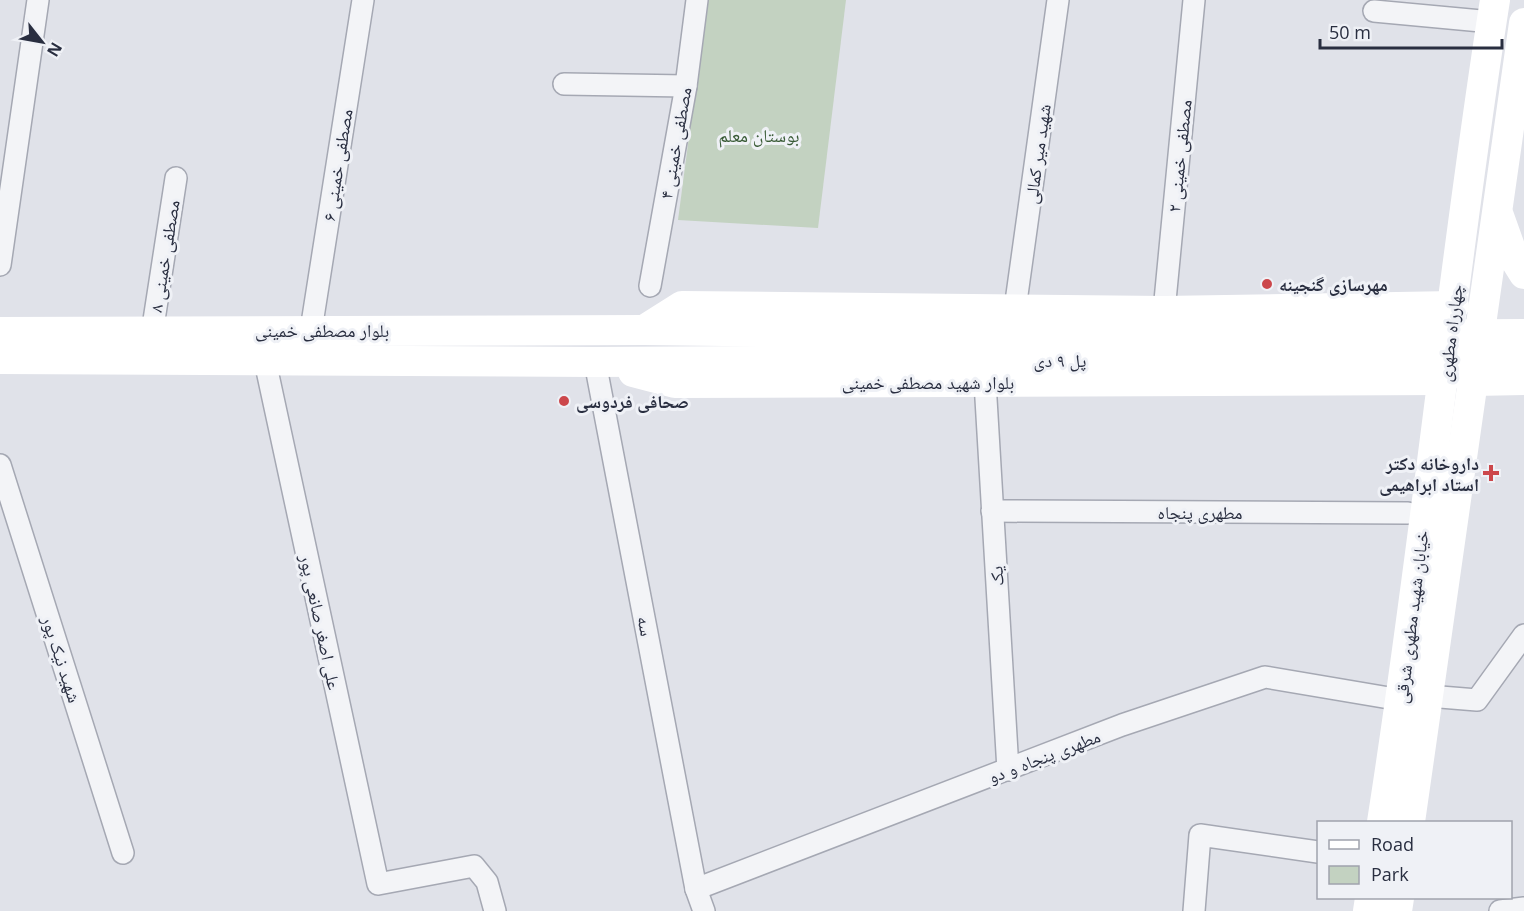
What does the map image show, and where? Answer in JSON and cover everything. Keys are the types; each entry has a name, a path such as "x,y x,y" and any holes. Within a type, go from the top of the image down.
{"main road":[{"name":"چهارراه مطهری","path":"1440,412 1493,11"},
{"name":"چهارراه مطهری","path":"1470,415 1524,23"},
{"path":"1498,212 1508,245 1524,274"},
{"name":"بلوار شهید مصطفی خمینی","path":"644,330 682,306 1015,309 1164,347 1444,380"},
{"name":"بلوار شهید مصطفی خمینی","path":"596,362 675,383 985,382 1164,347 1454,306"},
{"name":"بلوار مصطفی خمینی","path":"0,332 644,330"},
{"name":"پل ۹ دی","path":"644,330 1524,357"},
{"name":"پل ۹ دی","path":"596,362 1164,347 1524,333"},
{"name":"بلوار مصطفی خمینی","path":"0,359 596,362"},
{"path":"1474,381 1524,380"},
{"name":"خیابان شهید مطهری شرقی","path":"1410,821 1415,698 1440,412"},
{"name":"خیابان شهید مطهری شرقی","path":"1382,821 1415,698 1470,415"}],"street":[{"path":"0,265 38,0"},
{"name":"مصطفی خمینی ۶","path":"311,330 363,0"},
{"name":"مصطفی خمینی ۴","path":"650,286 686,86 697,0"},
{"name":"شهید میر کمالی","path":"1015,309 1058,0"},
{"name":"مصطفی خمینی ۲","path":"1164,347 1194,0"},
{"path":"1374,11 1493,11"},
{"path":"564,84 686,86"},
{"name":"مصطفی خمینی ۸","path":"152,333 176,178"},
{"name":"علی اصغر صانعی پور","path":"265,361 378,884 474,866 487,882 495,911"},
{"name":"سه","path":"596,362 696,890 704,911"},
{"name":"یک","path":"985,382 1008,770"},
{"name":"شهید نیک پور","path":"0,465 123,853"},
{"name":"مطهری پنجاه","path":"992,511 1408,513"},
{"name":"مطهری پنجاه و دو","path":"696,890 1122,725 1265,677 1415,698 1477,700 1524,636"},
{"path":"1187,910 1200,835 1317,852"},
{"path":"1500,911 1524,908"}],"green space":[{"name":"بوستان معلم","path":"707,0 846,0 818,228 678,220"}],"place":[{"name":"مهرسازی گنجینه","path":"1267,284"},
{"name":"صحافی فردوسی","path":"564,401"},
{"name":"داروخانه دکتر استاد ابراهیمی","path":"1491,473"}]}
